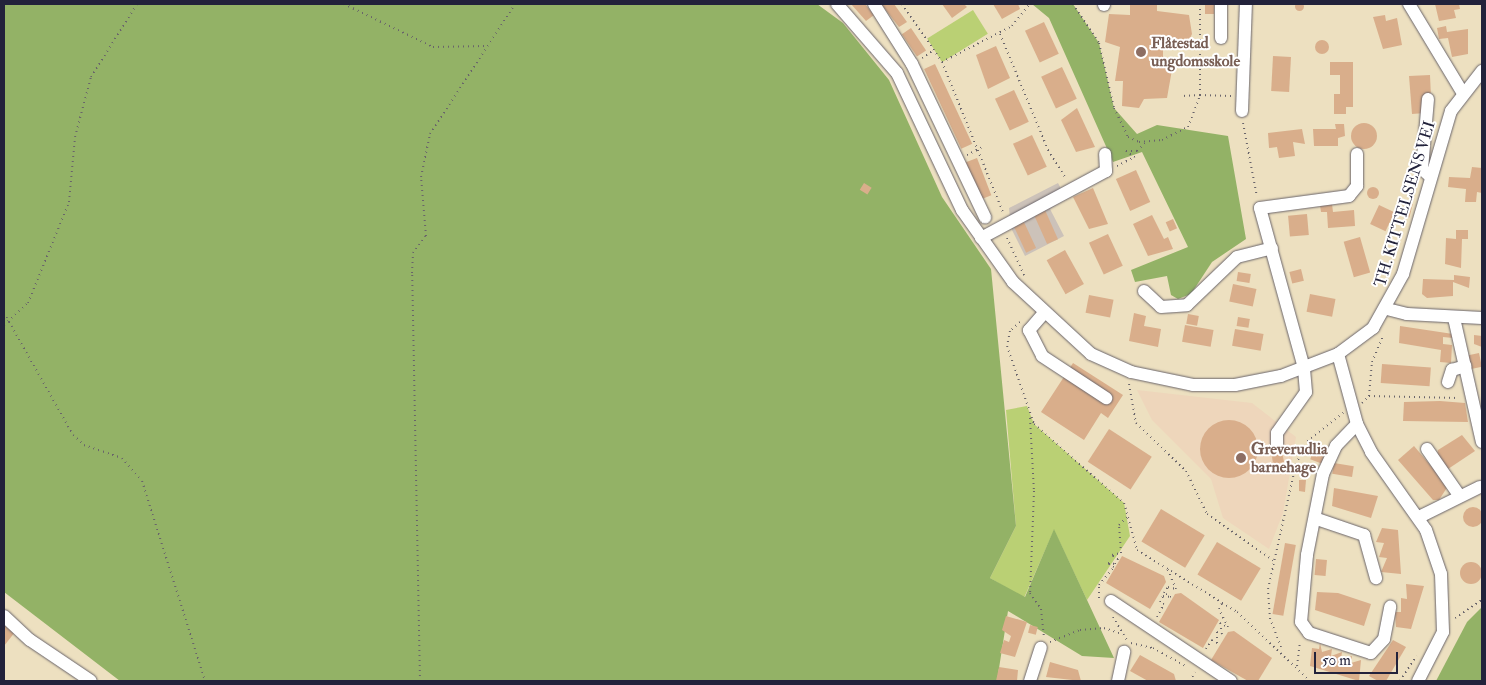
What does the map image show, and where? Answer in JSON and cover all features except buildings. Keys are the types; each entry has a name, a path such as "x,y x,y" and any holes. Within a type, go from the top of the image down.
{"street":[{"name":"TH. KITTELSENS VEI","path":"837,4 897,73 939,162 981,238 1041,310 1091,354 1131,372 1218,386 1265,381 1304,368 1338,354 1373,328 1388,309 1448,118 1462,92 1481,73"},
{"path":"874,4 912,64 985,217"},
{"path":"1221,4 1221,38"},
{"path":"1242,111 1241,96 1246,4"},
{"path":"1409,4 1462,92"},
{"path":"897,73 912,64"},
{"path":"1428,99 1422,169 1431,177"},
{"path":"939,162 954,153"},
{"path":"981,238 1071,186 1108,169 1105,154"},
{"path":"1277,446 1277,433 1306,392 1304,368 1260,208 1348,196 1357,186 1357,154"},
{"path":"1144,291 1160,307 1187,305 1237,257 1272,248"},
{"path":"1388,309 1454,318 1482,318"},
{"path":"1041,310 1029,330 1042,356 1106,398"},
{"path":"1454,318 1482,442"},
{"path":"1338,354 1357,424 1374,458 1418,517 1441,574 1445,616 1438,648 1418,681"},
{"path":"1448,382 1452,370 1465,366"},
{"path":"1357,424 1326,463 1317,519 1307,555 1304,629 1371,653 1384,639 1390,607"},
{"path":"1427,450 1459,495"},
{"path":"1418,517 1459,495 1480,487"},
{"path":"1317,519 1364,535 1372,570"},
{"path":"1111,601 1196,668 1231,681"},
{"path":"4,616 30,640 91,681"},
{"path":"1030,681 1041,648"},
{"path":"1118,681 1127,648"}],"path":[{"path":"4,325 28,303 69,202 75,137 91,77 137,4"},
{"path":"344,4 433,47 486,46"},
{"path":"420,681 412,273 413,253 426,236 421,177 430,134 515,4"},
{"path":"902,4 942,62 981,148 1012,256 1025,277"},
{"path":"942,62 1000,34 1019,21 1030,4"},
{"path":"1074,4 1099,43 1122,129 1128,137 1147,141 1162,140 1188,128 1200,95 1200,4 1162,4"},
{"path":"1000,34 1048,150 1071,186"},
{"path":"927,55 934,50"},
{"path":"1182,96 1241,96"},
{"path":"1242,111 1260,208"},
{"path":"1108,169 1131,162 1135,157 1126,151 1137,151 1147,141"},
{"path":"977,149 981,148"},
{"path":"1041,310 1008,338 1030,416 1034,491 1030,592 1041,609 1044,643 1080,630 1104,628 1119,633"},
{"path":"4,313 73,435 84,445 122,458 142,480 200,654 205,681"},
{"path":"1369,396 1372,362 1387,328"},
{"path":"1131,372 1129,404 1136,423 1186,471 1207,514 1274,561"},
{"path":"1360,404 1369,396 1472,397"},
{"path":"1281,649 1268,603 1274,561 1300,453 1318,430 1345,412"},
{"path":"1030,416 1084,472 1124,503 1137,550 1222,601 1281,649 1310,681"},
{"path":"1113,566 1109,561 1115,564 1118,559 1113,553 1120,557 1121,553 1119,525 1128,516"},
{"path":"1158,615 1163,596 1171,597 1164,594 1168,588 1176,589 1166,573 1168,568"},
{"path":"1454,620 1482,600"},
{"path":"1190,681 1212,640 1217,642 1217,632 1222,634 1220,623 1228,627 1219,609 1222,601"},
{"path":"1114,618 1127,648 1153,648 1196,668 1202,677"},
{"path":"1296,666 1304,629"}],"shaded area":[{"path":"1058,183 1066,198 1050,209 1064,236 1025,256 1011,228 1009,208"},
{"name":"Greverudlia barnehage","path":"1137,390 1252,403 1296,437 1283,513 1269,549 1223,518 1211,479 1152,420"}],"green space":[{"path":"4,4 817,4 843,23 889,80 942,197 991,269 1016,526 990,578 1025,597 1054,529 1114,658 1082,656 1008,611 997,681 120,681 4,592"},
{"path":"1032,4 1073,4 1099,43 1114,108 1137,134 1157,125 1228,136 1246,239 1212,262 1191,294 1178,299 1171,295 1167,276 1135,282 1131,270 1188,247 1142,152 1113,162 1049,18"},
{"path":"973,10 988,34 942,62 927,39"},
{"path":"1027,406 1034,424 1124,503 1130,536 1087,600 1054,530 1024,598 990,578 1016,526 1006,410"},
{"path":"1482,607 1482,681 1436,681 1467,622"}],"place":[{"name":"Flåtestad ungdomsskole","path":"1141,52"},
{"name":"Greverudlia barnehage","path":"1241,458"}]}
